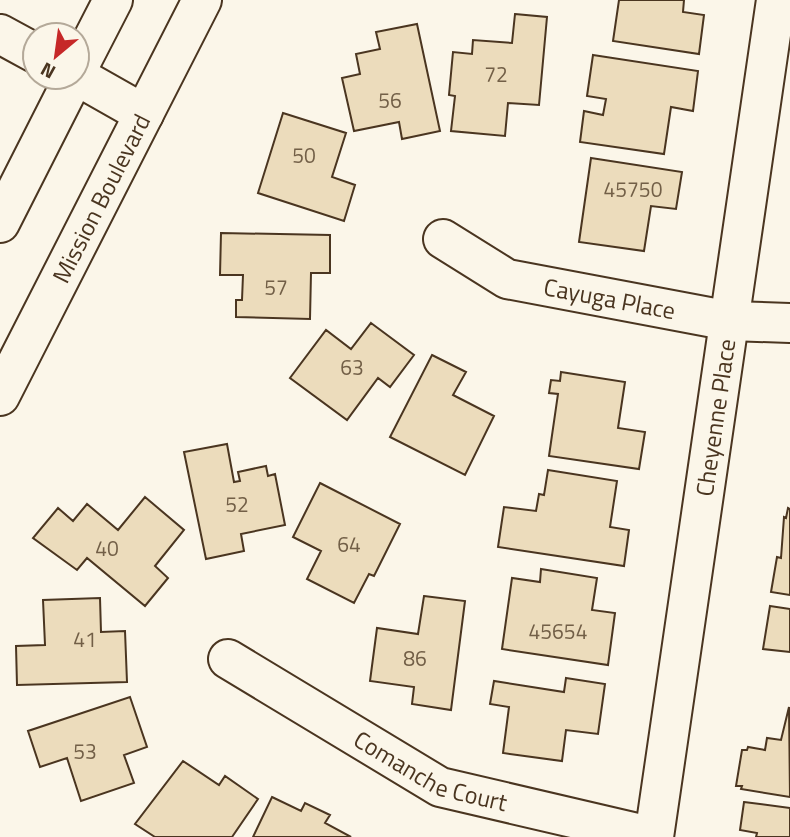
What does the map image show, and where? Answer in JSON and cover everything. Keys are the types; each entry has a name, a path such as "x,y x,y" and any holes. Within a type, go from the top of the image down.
{"street":[{"path":"91,44 113,0"},
{"name":"Mission Boulevard","path":"0,396 202,0"},
{"name":"Cheyenne Place","path":"654,837 776,0"},
{"path":"0,34 21,45"},
{"path":"91,83 144,114"},
{"path":"0,223 67,91"},
{"name":"Cayuga Place","path":"443,239 507,279 730,321 790,323"},
{"name":"Comanche Court","path":"228,659 440,787 654,837"}],"building":[{"path":"619,0 684,0 683,12 704,15 699,54 613,41"},
{"path":"515,14 547,17 539,105 508,103 505,136 451,131 455,96 449,95 453,52 472,54 473,40 512,43"},
{"path":"417,24 440,131 402,139 399,122 354,131 342,78 360,74 356,54 380,49 376,32"},
{"path":"593,55 698,71 693,111 671,107 664,154 580,142 584,111 603,115 606,99 587,96"},
{"path":"283,113 346,133 332,177 355,185 344,221 258,193"},
{"path":"591,158 682,172 676,209 651,206 644,251 579,242"},
{"path":"221,233 330,235 330,273 311,273 310,319 236,317 236,300 242,300 243,275 220,275"},
{"path":"371,323 414,355 390,387 378,378 347,420 290,378 326,330 351,349"},
{"path":"432,355 466,372 453,395 494,416 465,475 390,437"},
{"path":"561,372 625,382 618,428 645,432 639,469 549,456 558,394 549,393 551,380 560,381"},
{"path":"227,444 234,482 240,481 238,472 266,466 268,476 275,474 285,525 241,534 244,551 206,559 184,452"},
{"path":"548,470 617,481 610,527 629,530 624,566 498,547 504,507 536,511 539,494 544,495"},
{"path":"320,483 400,524 374,576 369,574 354,603 307,579 321,551 293,537"},
{"path":"145,497 184,530 155,566 168,578 145,606 87,558 77,570 33,538 58,508 73,521 87,504 118,530"},
{"path":"788,508 790,595 771,592 777,557 781,558 784,517 786,518"},
{"path":"541,569 597,578 592,610 615,613 608,665 502,649 512,578 540,582"},
{"path":"424,596 465,601 451,710 412,704 414,687 370,681 377,628 418,634"},
{"path":"100,598 101,632 125,631 127,682 17,685 16,646 45,645 43,600"},
{"path":"770,606 790,609 790,652 763,649"},
{"path":"566,678 605,684 598,734 566,730 562,761 503,753 509,707 490,704 494,681 564,692"},
{"path":"130,697 147,747 124,755 134,783 81,801 67,758 40,767 28,731"},
{"path":"789,707 790,797 736,786 742,750 747,750 748,747 765,750 767,738 781,740"},
{"path":"183,761 219,785 225,776 258,799 232,837 155,837 135,824"},
{"path":"272,797 301,811 305,803 330,815 325,823 351,837 253,837"},
{"path":"744,802 790,808 790,837 756,837 757,833 740,830"}]}
